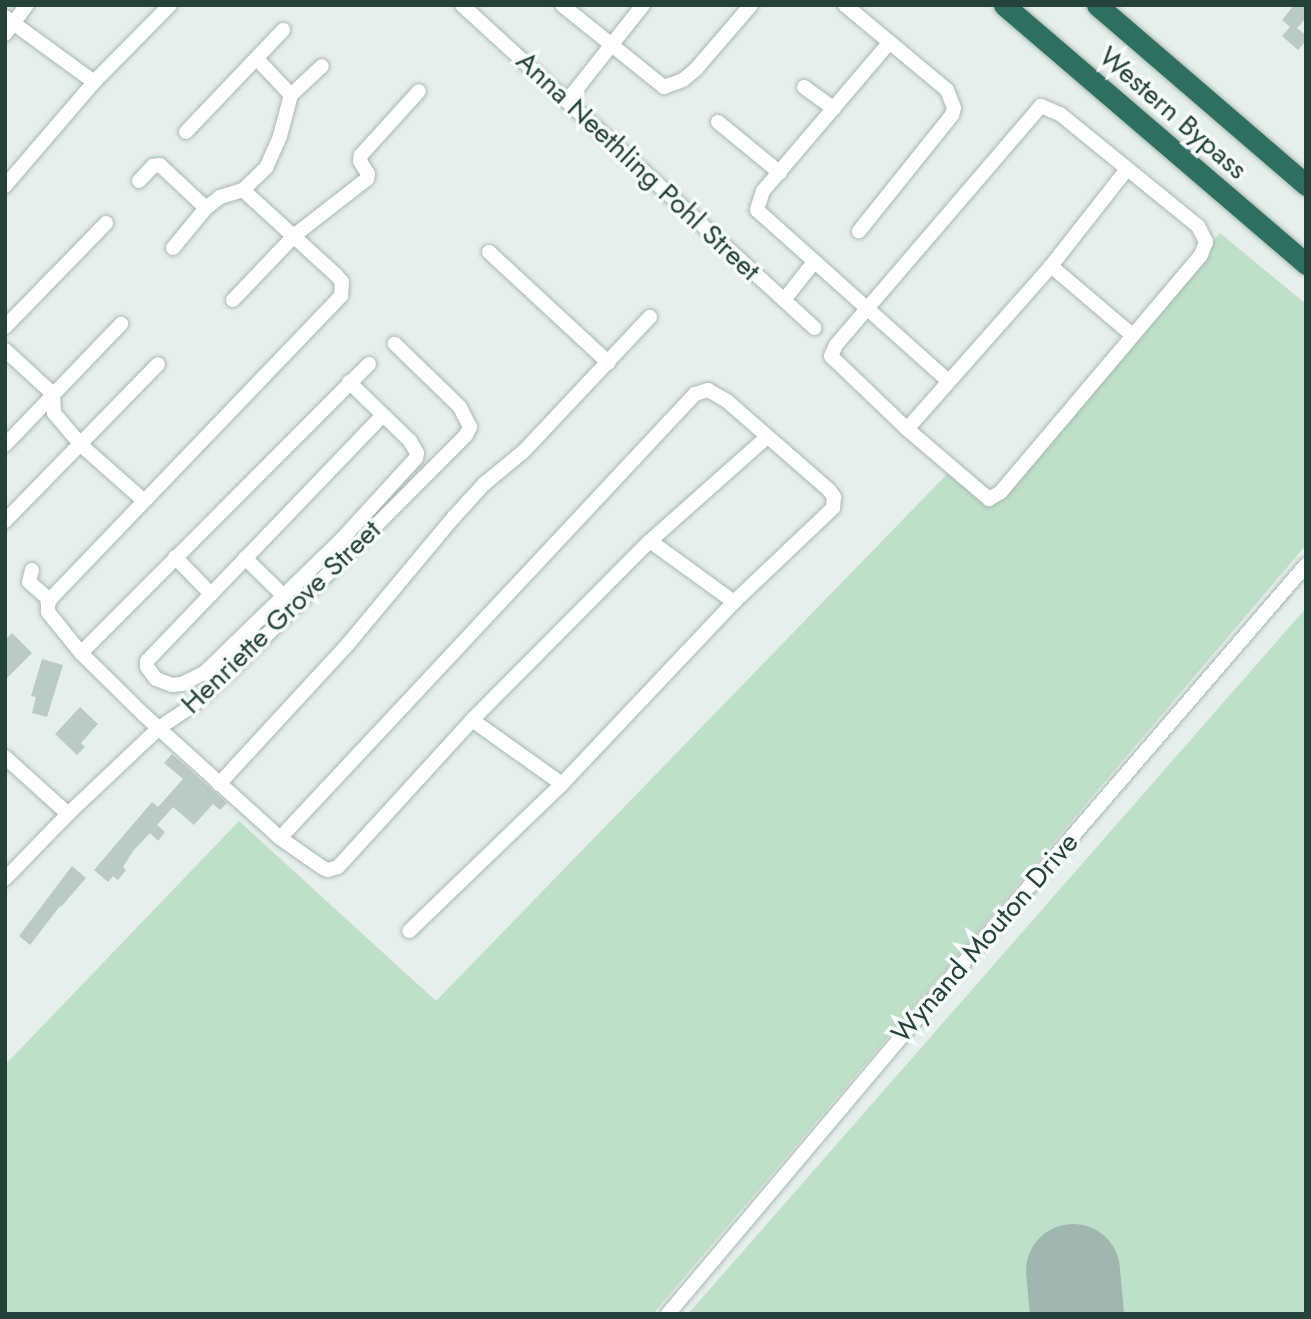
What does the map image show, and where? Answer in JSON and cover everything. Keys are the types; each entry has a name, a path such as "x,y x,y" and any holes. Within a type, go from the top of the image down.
{"highway":[{"name":"Western Bypass","path":"1004,5 1306,264"},
{"name":"Western Bypass","path":"1097,5 1306,185"}],"street":[{"path":"27,5 8,25 94,82"},
{"path":"5,186 94,82 170,5"},
{"name":"Anna Neethling Pohl Street","path":"462,5 814,328"},
{"path":"562,5 664,87 672,86 696,69 751,5"},
{"path":"567,101 643,5"},
{"path":"845,5 947,90 954,108 952,115 859,231"},
{"path":"186,132 283,30"},
{"path":"889,43 763,191 757,210 948,381"},
{"path":"257,59 291,96"},
{"path":"173,248 206,208 220,197 243,190 257,179 272,157 291,96 322,66"},
{"path":"804,88 834,109"},
{"path":"233,300 295,235 367,179 368,174 360,161 361,155 419,91"},
{"path":"1041,106 1060,114 1127,169 1198,226 1206,242 1201,256 992,499 979,492 908,429 831,356 836,345 1041,106"},
{"path":"718,122 780,173"},
{"path":"139,181 153,166 160,165 206,208"},
{"path":"908,429 1051,266 1127,169"},
{"path":"243,190 295,235 342,282 341,296 50,600 48,612 81,653 219,784 280,838 328,870 338,867 347,858 472,720 650,541 766,438"},
{"path":"5,327 106,223"},
{"path":"489,252 609,363"},
{"path":"784,300 814,262"},
{"path":"1051,266 1132,335"},
{"path":"219,784 348,644 484,484 524,451 650,317"},
{"path":"5,445 121,324"},
{"name":"Henriette Grove Street","path":"5,879 68,814 159,728 192,706 228,674 466,435 470,426 460,407 395,345"},
{"path":"5,350 52,394 54,413 81,446 143,500"},
{"path":"5,521 158,364"},
{"path":"81,653 369,364"},
{"path":"349,383 410,441 417,453 416,458 397,482 285,596 204,673 181,684 163,683 147,667 147,661 382,416"},
{"path":"280,838 695,394 708,390 716,393 829,490 835,502 833,508 734,602 562,783 409,931"},
{"path":"650,541 734,602"},
{"path":"175,557 210,593"},
{"path":"245,558 285,596"},
{"name":"Wynand Mouton Drive","path":"668,1314 953,975 1306,565"},
{"path":"32,570 29,582 50,600"},
{"path":"472,720 562,783"},
{"path":"5,757 68,814"}],"green space":[{"path":"1220,233 1306,304 1306,545 653,1314 5,1314 5,1065 239,821 436,1001 950,471 991,505"},
{"path":"1306,608 1306,1314 688,1314"}],"building":[{"path":"1294,5 1306,5 1306,18 1297,28 1306,35 1306,41 1298,50 1282,36 1290,27 1282,20"},
{"path":"12,633 32,653 5,680 5,640"},
{"path":"42,659 63,665 47,717 32,713 36,697 31,696"},
{"path":"80,707 98,724 81,743 85,747 77,755 55,734"},
{"path":"172,754 227,803 220,810 213,804 194,825 173,807 157,825 165,832 158,841 150,833 133,851 123,867 126,870 118,880 113,876 108,882 94,870 152,802 158,807 183,779 164,763"},
{"path":"72,866 86,878 30,945 19,936"}],"runway":[{"path":"1073,1271 1077,1314"}]}
